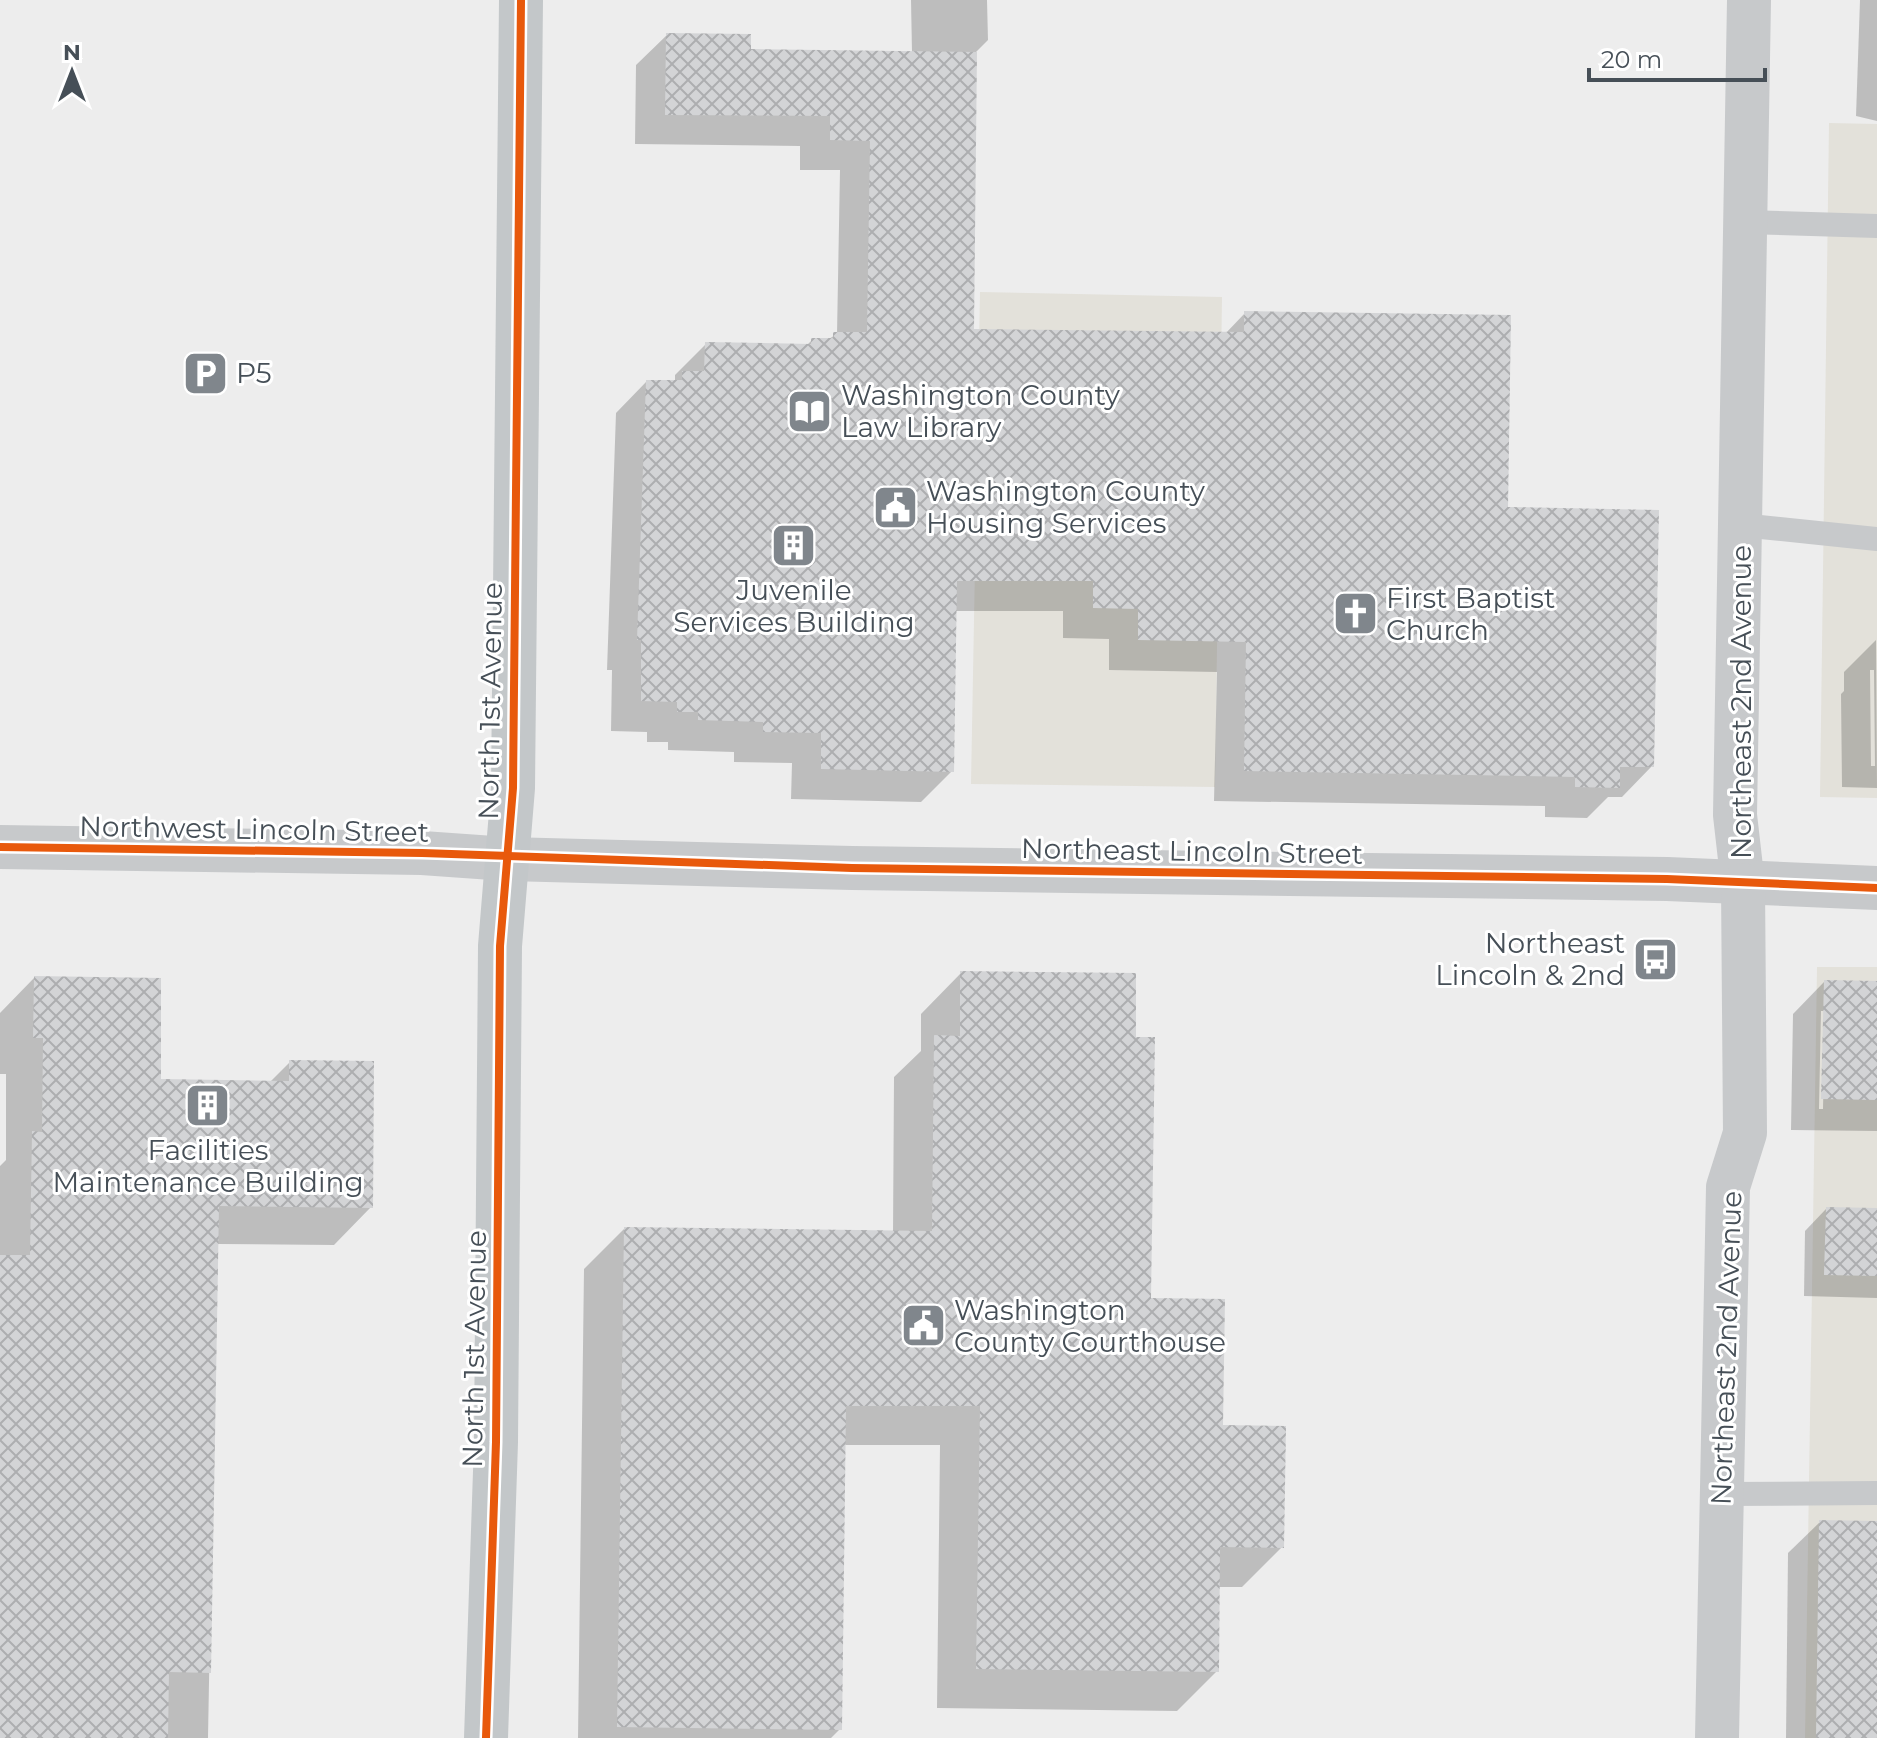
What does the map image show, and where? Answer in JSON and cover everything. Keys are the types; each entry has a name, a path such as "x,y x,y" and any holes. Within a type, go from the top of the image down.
{"main road":[{"name":"North 1st Avenue","path":"486,1738 496,1442 500,946 513,788 521,0"}],"street":[{"name":"Northeast 2nd Avenue","path":"1717,1738 1728,1187 1745,1133 1743,885 1735,815 1749,0"},
{"name":"Northwest Lincoln Street","path":"0,847 422,853 507,859"},
{"name":"Northeast Lincoln Street","path":"507,859 852,868 1667,879 1743,885 1877,888"}],"lane":[{"path":"1745,222 1877,226"},
{"path":"1741,525 1877,539"},
{"path":"1722,1494 1877,1493"}],"shaded area":[{"path":"1829,123 1877,124 1877,798 1820,797"},
{"path":"980,292 1222,297 1215,787 971,784"},
{"path":"1817,967 1877,967 1877,1738 1805,1738"}],"building":[{"path":"666,33 751,34 751,49 977,52 974,329 1244,332 1244,311 1511,315 1508,507 1659,510 1654,767 1620,767 1620,788 1575,787 1575,777 1244,771 1246,642 1138,640 1138,609 1093,608 1093,581 957,581 954,772 821,769 821,733 763,732 763,722 698,720 698,712 677,712 677,702 641,701 641,640 637,640 646,380 682,380 682,371 704,371 705,342 811,344 811,338 833,338 833,332 867,332 870,141 830,140 830,116 665,115"},
{"name":"Washington County Courthouse","path":"960,971 1136,973 1136,1037 1155,1037 1151,1298 1225,1299 1223,1425 1286,1426 1284,1548 1220,1547 1219,1672 976,1669 980,1406 846,1406 842,1730 617,1727 624,1227 932,1231 934,1035 960,1036"},
{"path":"34,976 161,978 161,1079 289,1081 289,1060 374,1061 373,1208 219,1206 211,1673 169,1672 168,1738 0,1738 0,1255 30,1255 32,1131 42,1132 43,1038 33,1038"},
{"path":"1824,980 1877,981 1877,1100 1821,1099"},
{"path":"1826,1207 1877,1208 1877,1276 1824,1275"},
{"path":"1819,1520 1877,1521 1877,1738 1816,1738"}],"cycle path":[{"path":"486,1738 496,1442 500,946 513,788 521,0"},
{"path":"0,847 422,853 852,868 1667,879 1877,888"}],"place":[{"name":"P5","path":"205,373"},
{"name":"Washington County Law Library","path":"810,411"},
{"name":"Washington County Housing Services","path":"895,507"},
{"name":"Juvenile Services Building","path":"794,545"},
{"name":"First Baptist Church","path":"1355,614"},
{"name":"Northeast Lincoln & 2nd","path":"1656,959"},
{"name":"Facilities Maintenance Building","path":"208,1106"},
{"name":"Washington County Courthouse","path":"923,1326"}]}
